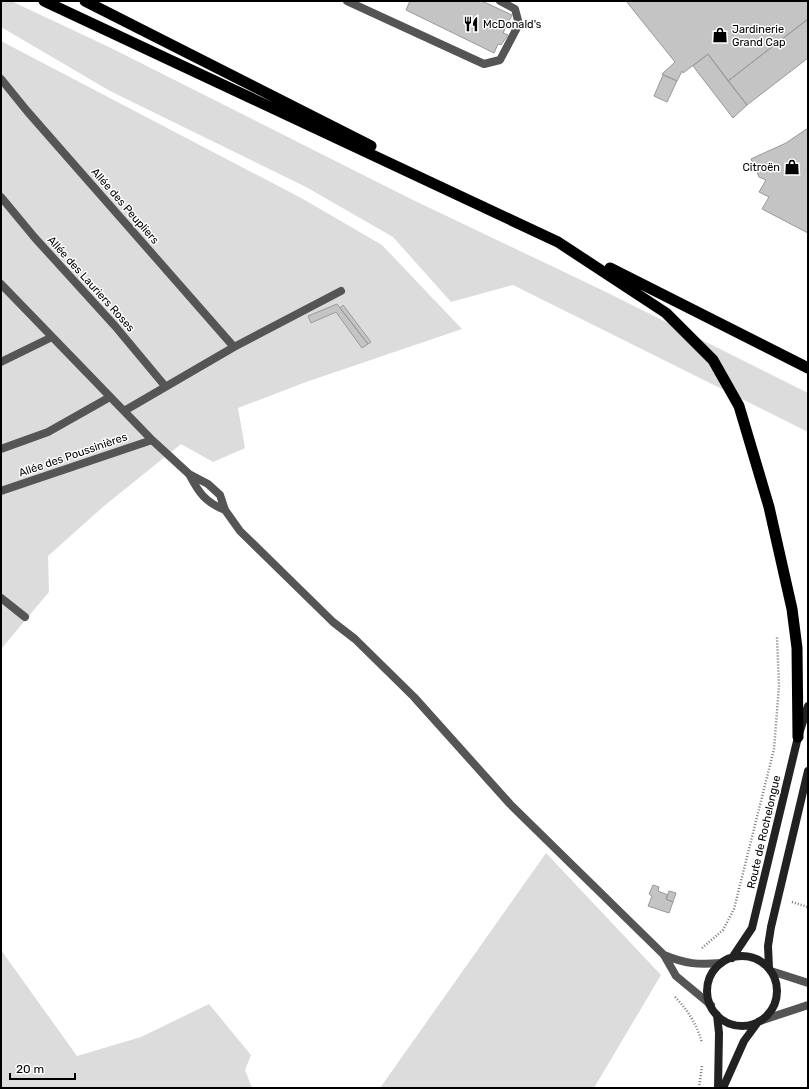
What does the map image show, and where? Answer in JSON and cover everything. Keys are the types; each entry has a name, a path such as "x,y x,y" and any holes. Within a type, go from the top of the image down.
{"highway":[{"path":"44,1 558,242 666,313 713,360 739,406 769,507 792,609 797,648 798,737"},
{"path":"86,1 808,368"}],"main road":[{"name":"Route de Rochelongue","path":"732,958 752,928 798,737 808,706"},
{"path":"723,1088 744,1041 759,1021 771,1011 776,998 776,984 770,970 768,946 771,927 808,772"},
{"path":"759,1021 749,1025 737,1025 724,1020 717,1015 708,998 709,982 715,969 721,963 732,958 748,956 756,959 770,970"},
{"path":"717,1015 719,1033 718,1088"}],"street":[{"path":"347,1 484,64 500,60 519,24 516,8 500,1"},
{"name":"Allée des Peupliers","path":"1,79 32,117 234,347"},
{"name":"Allée des Lauriers Roses","path":"1,197 35,238 115,326 165,386"},
{"path":"1,284 152,440 189,474 208,484 220,495 225,510 246,536 333,622 355,639 414,697 510,804 664,955 676,976 711,1005"},
{"path":"124,411 234,347 341,291"},
{"path":"1,362 52,337"},
{"path":"1,449 48,432 110,397"},
{"name":"Allée des Poussinières","path":"1,491 152,440"},
{"path":"189,474 199,493 210,504 225,510"},
{"path":"1,598 25,617"},
{"path":"664,955 683,963 701,965 721,963"},
{"path":"770,970 808,983"},
{"path":"759,1021 808,1004"}],"path":[{"path":"683,963 687,957 715,939 729,920 734,909 774,749 779,686 777,635"},
{"path":"676,976 670,990 683,1005 699,1030 703,1044"},
{"path":"699,1088 703,1060"}],"shaded area":[{"path":"1,1 11,1 111,48 411,199 604,291 808,393 808,432 513,285 451,302 393,237 306,187 110,91 1,27"},
{"path":"1,41 303,199 382,245 462,329 306,382 238,408 245,448 213,462 181,444 104,506 48,556 49,592 1,649"},
{"path":"546,853 661,975 594,1088 380,1088"},
{"path":"1,950 77,1056 141,1037 209,1004 251,1055 245,1070 252,1088 1,1088"}],"building":[{"name":"McDonald's","path":"410,1 482,1 512,15 503,33 508,35 501,45 498,44 494,53 406,10"},
{"name":"Jardinerie Grand Cap","path":"626,1 808,1 808,19 728,81 708,54 683,73 682,71 677,81 662,74 675,62"},
{"path":"808,19 808,58 747,105 728,81"},
{"path":"708,54 747,105 733,118 693,66"},
{"path":"663,75 677,81 667,102 654,96"},
{"path":"808,128 808,233 762,209 769,197 759,192 766,180 759,177 751,159 786,143"},
{"path":"337,304 368,344 362,348 336,312 311,323 308,316"},
{"path":"343,305 371,342 368,344 340,308"},
{"path":"653,885 659,887 658,891 668,895 666,899 673,902 669,913 648,906 652,896 649,894"},
{"path":"669,891 676,893 673,902 666,899"}],"place":[{"name":"McDonald's","path":"471,24"},
{"name":"Jardinerie Grand Cap","path":"720,35"},
{"name":"Citroën","path":"792,167"}]}
